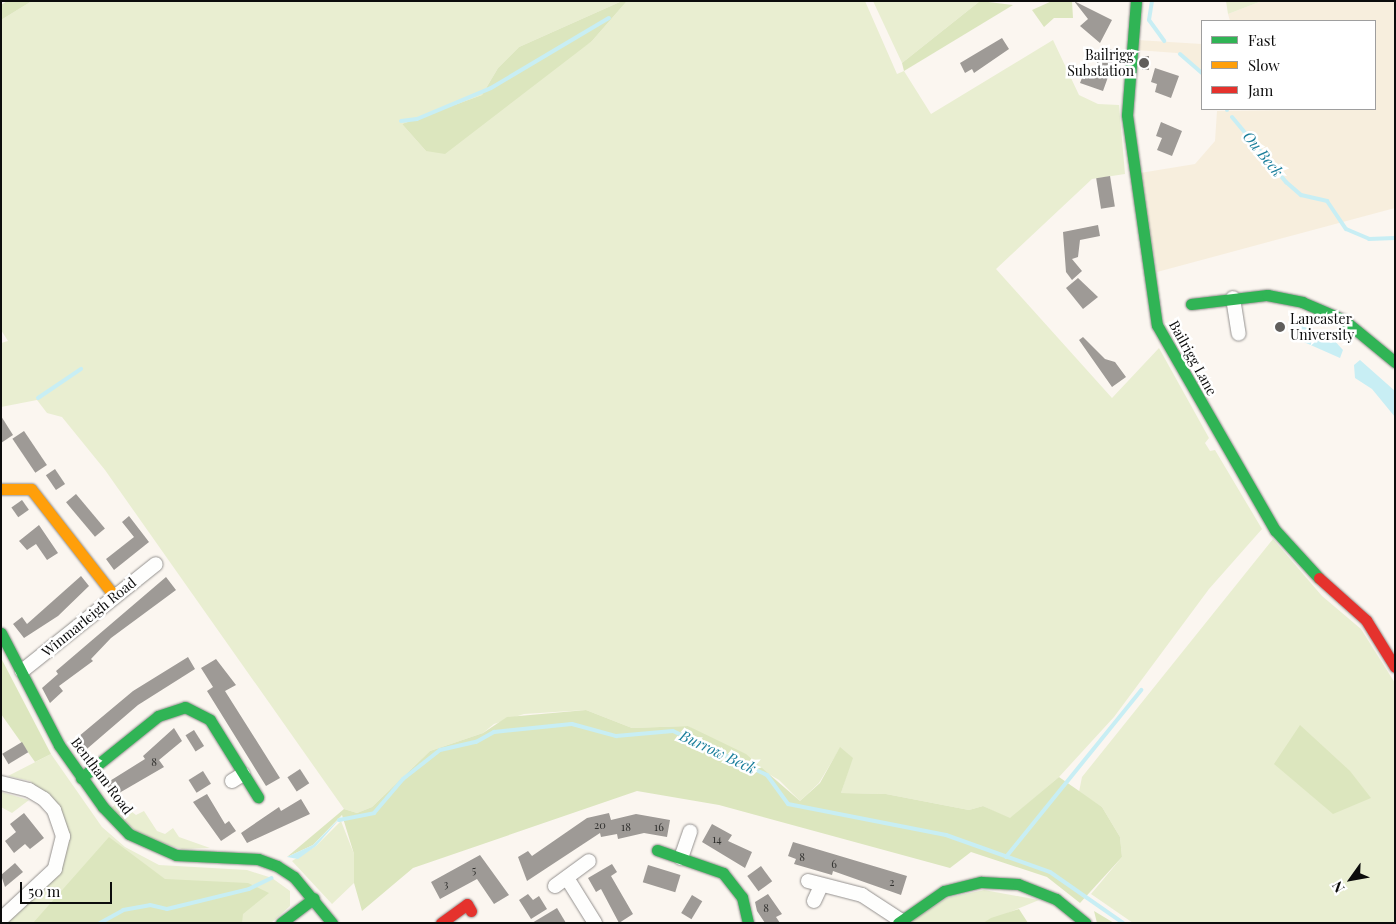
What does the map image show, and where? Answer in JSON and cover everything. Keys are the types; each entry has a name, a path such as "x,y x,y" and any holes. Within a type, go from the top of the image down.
{"street":[{"name":"Bailrigg Lane","path":"1136,1 1127,115 1157,325 1275,530 1310,571 1366,620 1395,667"},
{"path":"1191,304 1233,298 1267,296 1317,306 1356,329 1395,362"},
{"path":"1233,298 1239,334"},
{"path":"1,489 31,489 116,597"},
{"name":"Winmarleigh Road","path":"22,671 156,564"},
{"name":"Bentham Road","path":"1,633 59,744 81,778 114,820 144,843 198,859 258,859 294,877 314,898 332,923"},
{"path":"81,778 158,716 185,707 210,720 238,777 258,797"},
{"path":"1,783 29,790 44,799 54,810 63,836 55,869 1,919"},
{"path":"681,858 690,832"},
{"path":"657,850 723,873 742,897 748,923"},
{"path":"589,861 561,882 595,923"},
{"path":"814,901 815,884 862,895 899,921 944,891 981,882 1026,887 1056,899 1086,923"},
{"path":"281,923 314,898"},
{"path":"441,923 467,904 471,910"}],"shaded area":[{"path":"1262,1 1395,1 1395,208 1157,272 1140,173 1195,164 1215,141 1217,111 1376,110 1376,20 1230,20 1228,14"},
{"path":"1137,40 1201,44 1201,74 1177,53 1136,50"}],"green space":[{"path":"7,1 32,1 1,20 1,5"},
{"path":"32,1 622,1 519,47 498,68 482,95 402,124 426,151 592,41 627,1 865,1 897,74 904,71 931,114 1053,40 1079,95 1098,104 1119,105 1125,174 1092,179 996,269 1112,398 1159,348 1209,438 1205,443 1210,451 1215,450 1262,529 1209,589 1114,717 1059,777 1010,819 983,806 969,810 886,794 841,793 852,758 840,748 819,783 800,801 779,780 688,726 632,728 586,710 524,714 494,724 483,733 430,751 372,807 357,813 344,809 105,470 62,417 47,413 37,400 1,407 1,343 8,341 1,330 1,20"},
{"path":"622,1 627,1 592,41 445,154 426,151 402,124 482,95 498,68 519,47"},
{"path":"873,1 980,1 902,63"},
{"path":"980,1 1013,5 904,71 902,63"},
{"path":"1052,1 1072,1 1073,18 1054,18 1044,27 1032,10"},
{"path":"1226,1 1262,1 1228,14"},
{"path":"1273,539 1322,596 1361,629 1395,683 1395,923 1133,923 1091,894 1122,857 1120,837 1102,807 1079,792 1082,777"},
{"path":"1,658 51,754 35,762 1,714"},
{"path":"586,710 632,728 688,726 746,754 800,801 820,783 840,747 853,758 841,793 886,794 969,810 983,806 1010,818 1059,777 1102,807 1120,837 1122,857 1080,903 1047,877 971,852 950,868 719,805 637,791 413,868 362,911 354,883 354,854 342,815 313,845 287,857 344,809 357,813 372,807 430,751 483,733 507,717"},
{"path":"1300,725 1350,771 1371,798 1333,814 1274,764"},
{"path":"51,754 102,827 125,847 159,865 247,870 272,878 290,891 290,906 271,923 5,923 63,865 68,845 62,813 30,781 8,776"},
{"path":"1,792 29,800 12,813 1,807"},
{"path":"119,802 136,815 144,811 157,831 165,834 173,828 179,837 210,848 182,849 142,837 111,808"},
{"path":"341,821 354,854 354,883 332,904 292,861 316,846"},
{"path":"109,837 165,879 248,883 269,893 243,914 242,923 33,923"},
{"path":"984,890 1039,900 983,923 908,923 947,898"},
{"path":"1019,909 1028,923 983,923 991,918"},
{"path":"1094,911 1114,923 1097,923"}],"water":[{"path":"1295,323 1333,339 1343,350 1340,358 1297,339 1290,328"},
{"path":"1360,360 1395,391 1395,417 1372,389 1355,378 1354,365"},
{"path":"343,815 316,846 298,859 287,857 313,845"}],"building":[{"path":"1074,1 1112,20 1100,43 1080,26 1088,19"},
{"path":"1002,38 1009,49 974,73 972,69 965,73 960,63"},
{"path":"1103,46 1117,52 1103,91 1080,83 1086,68 1094,71"},
{"name":"Bailrigg Substation","path":"1143,56 1149,56 1149,70 1142,70"},
{"path":"1155,68 1179,76 1171,98 1155,92 1157,84 1151,82"},
{"path":"1161,122 1182,131 1172,156 1157,150 1162,138 1156,136"},
{"path":"1110,176 1115,207 1101,209 1096,178"},
{"path":"1098,225 1100,236 1080,240 1078,257 1072,259 1082,271 1072,280 1066,272 1063,232"},
{"path":"1078,278 1098,297 1083,309 1066,288"},
{"path":"1083,337 1105,359 1115,362 1126,377 1112,387 1079,340"},
{"path":"1,416 13,435 1,443"},
{"path":"24,431 47,465 35,473 12,439"},
{"path":"55,469 65,484 56,490 46,475"},
{"path":"76,494 105,528 95,537 66,502"},
{"path":"22,500 29,510 18,517 11,507"},
{"path":"129,516 149,542 114,570 106,559 134,537 122,522"},
{"path":"39,525 58,553 47,560 36,544 27,550 19,541"},
{"path":"81,576 89,586 58,616 24,638 13,624 22,617 27,624"},
{"path":"166,577 176,590 111,638 91,659 93,661 59,686 63,691 50,703 42,688 58,674 56,671"},
{"path":"188,657 195,669 138,705 81,754 72,742 133,691"},
{"path":"216,659 236,685 225,691 280,778 266,786 207,691 213,687 201,668"},
{"path":"174,728 182,741 159,760 164,767 114,796 105,784 145,759 143,756"},
{"path":"194,730 204,746 196,751 186,735"},
{"path":"22,742 28,752 8,764 2,754"},
{"path":"300,769 309,783 297,791 287,777"},
{"path":"203,771 211,784 197,793 189,780"},
{"path":"207,794 225,824 229,821 236,831 221,841 193,802"},
{"path":"301,799 310,814 247,843 241,833 279,807 281,811"},
{"path":"24,813 44,838 30,849 25,844 14,853 5,841 16,832 10,824"},
{"path":"609,813 611,820 636,814 670,820 667,837 644,833 618,839 617,834 601,837 600,833 527,881 518,857 528,851 532,856 587,818"},
{"path":"712,824 732,835 728,841 752,852 745,868 702,842"},
{"path":"793,842 907,876 901,895 833,871 832,875 794,864 796,859 788,856"},
{"path":"480,855 509,895 494,904 477,879 440,899 431,882"},
{"path":"15,863 23,872 5,887 1,875"},
{"path":"612,864 617,872 611,876 633,914 619,923 601,889 596,892 588,878"},
{"path":"648,865 681,875 675,892 643,882"},
{"path":"761,866 772,881 758,891 747,876"},
{"path":"528,894 533,900 539,896 547,909 531,919 519,900"},
{"path":"768,894 782,914 776,917 780,923 765,923 757,911 755,902"},
{"path":"692,895 702,901 691,919 681,913"},
{"path":"557,908 566,923 532,923"}],"waterway":[{"name":"Ou Beck","path":"1152,1 1149,20 1164,41"},
{"path":"401,121 417,119 491,88 609,18"},
{"name":"Ou Beck","path":"1180,54 1201,72"},
{"name":"Ou Beck","path":"1232,117 1286,182 1301,195 1327,201 1346,229 1369,239 1395,238"},
{"path":"38,398 81,369"},
{"path":"1006,857 1141,690"},
{"name":"Burrow Beck","path":"339,820 374,813 403,779 440,750 476,742 494,732 572,724 616,736 673,731 767,775 788,804 946,835 1050,872 1123,923"},
{"name":"Burrow Beck","path":"100,923 123,910 150,905 167,909 249,889 272,878"}],"traffic: fast":[{"path":"1136,1 1127,115 1157,325 1275,530 1319,578"},
{"path":"1191,304 1267,295 1302,302 1344,320 1395,362"},
{"path":"1,633 59,745 103,807 129,834 176,855 258,859 277,866 294,877 332,923"},
{"path":"81,778 158,716 185,707 210,720 258,797"},
{"path":"657,850 723,873 742,897 748,923"},
{"path":"898,923 944,891 981,882 1018,884 1056,899 1086,923"},
{"path":"281,923 314,898"}],"traffic: slow":[{"path":"1,489 31,489 115,597"}],"traffic: jam":[{"path":"1319,578 1366,620 1395,667"},
{"path":"441,923 467,904 471,911"}],"place":[{"name":"Bailrigg Substation","path":"1144,63"},
{"name":"Lancaster University","path":"1280,327"}]}
